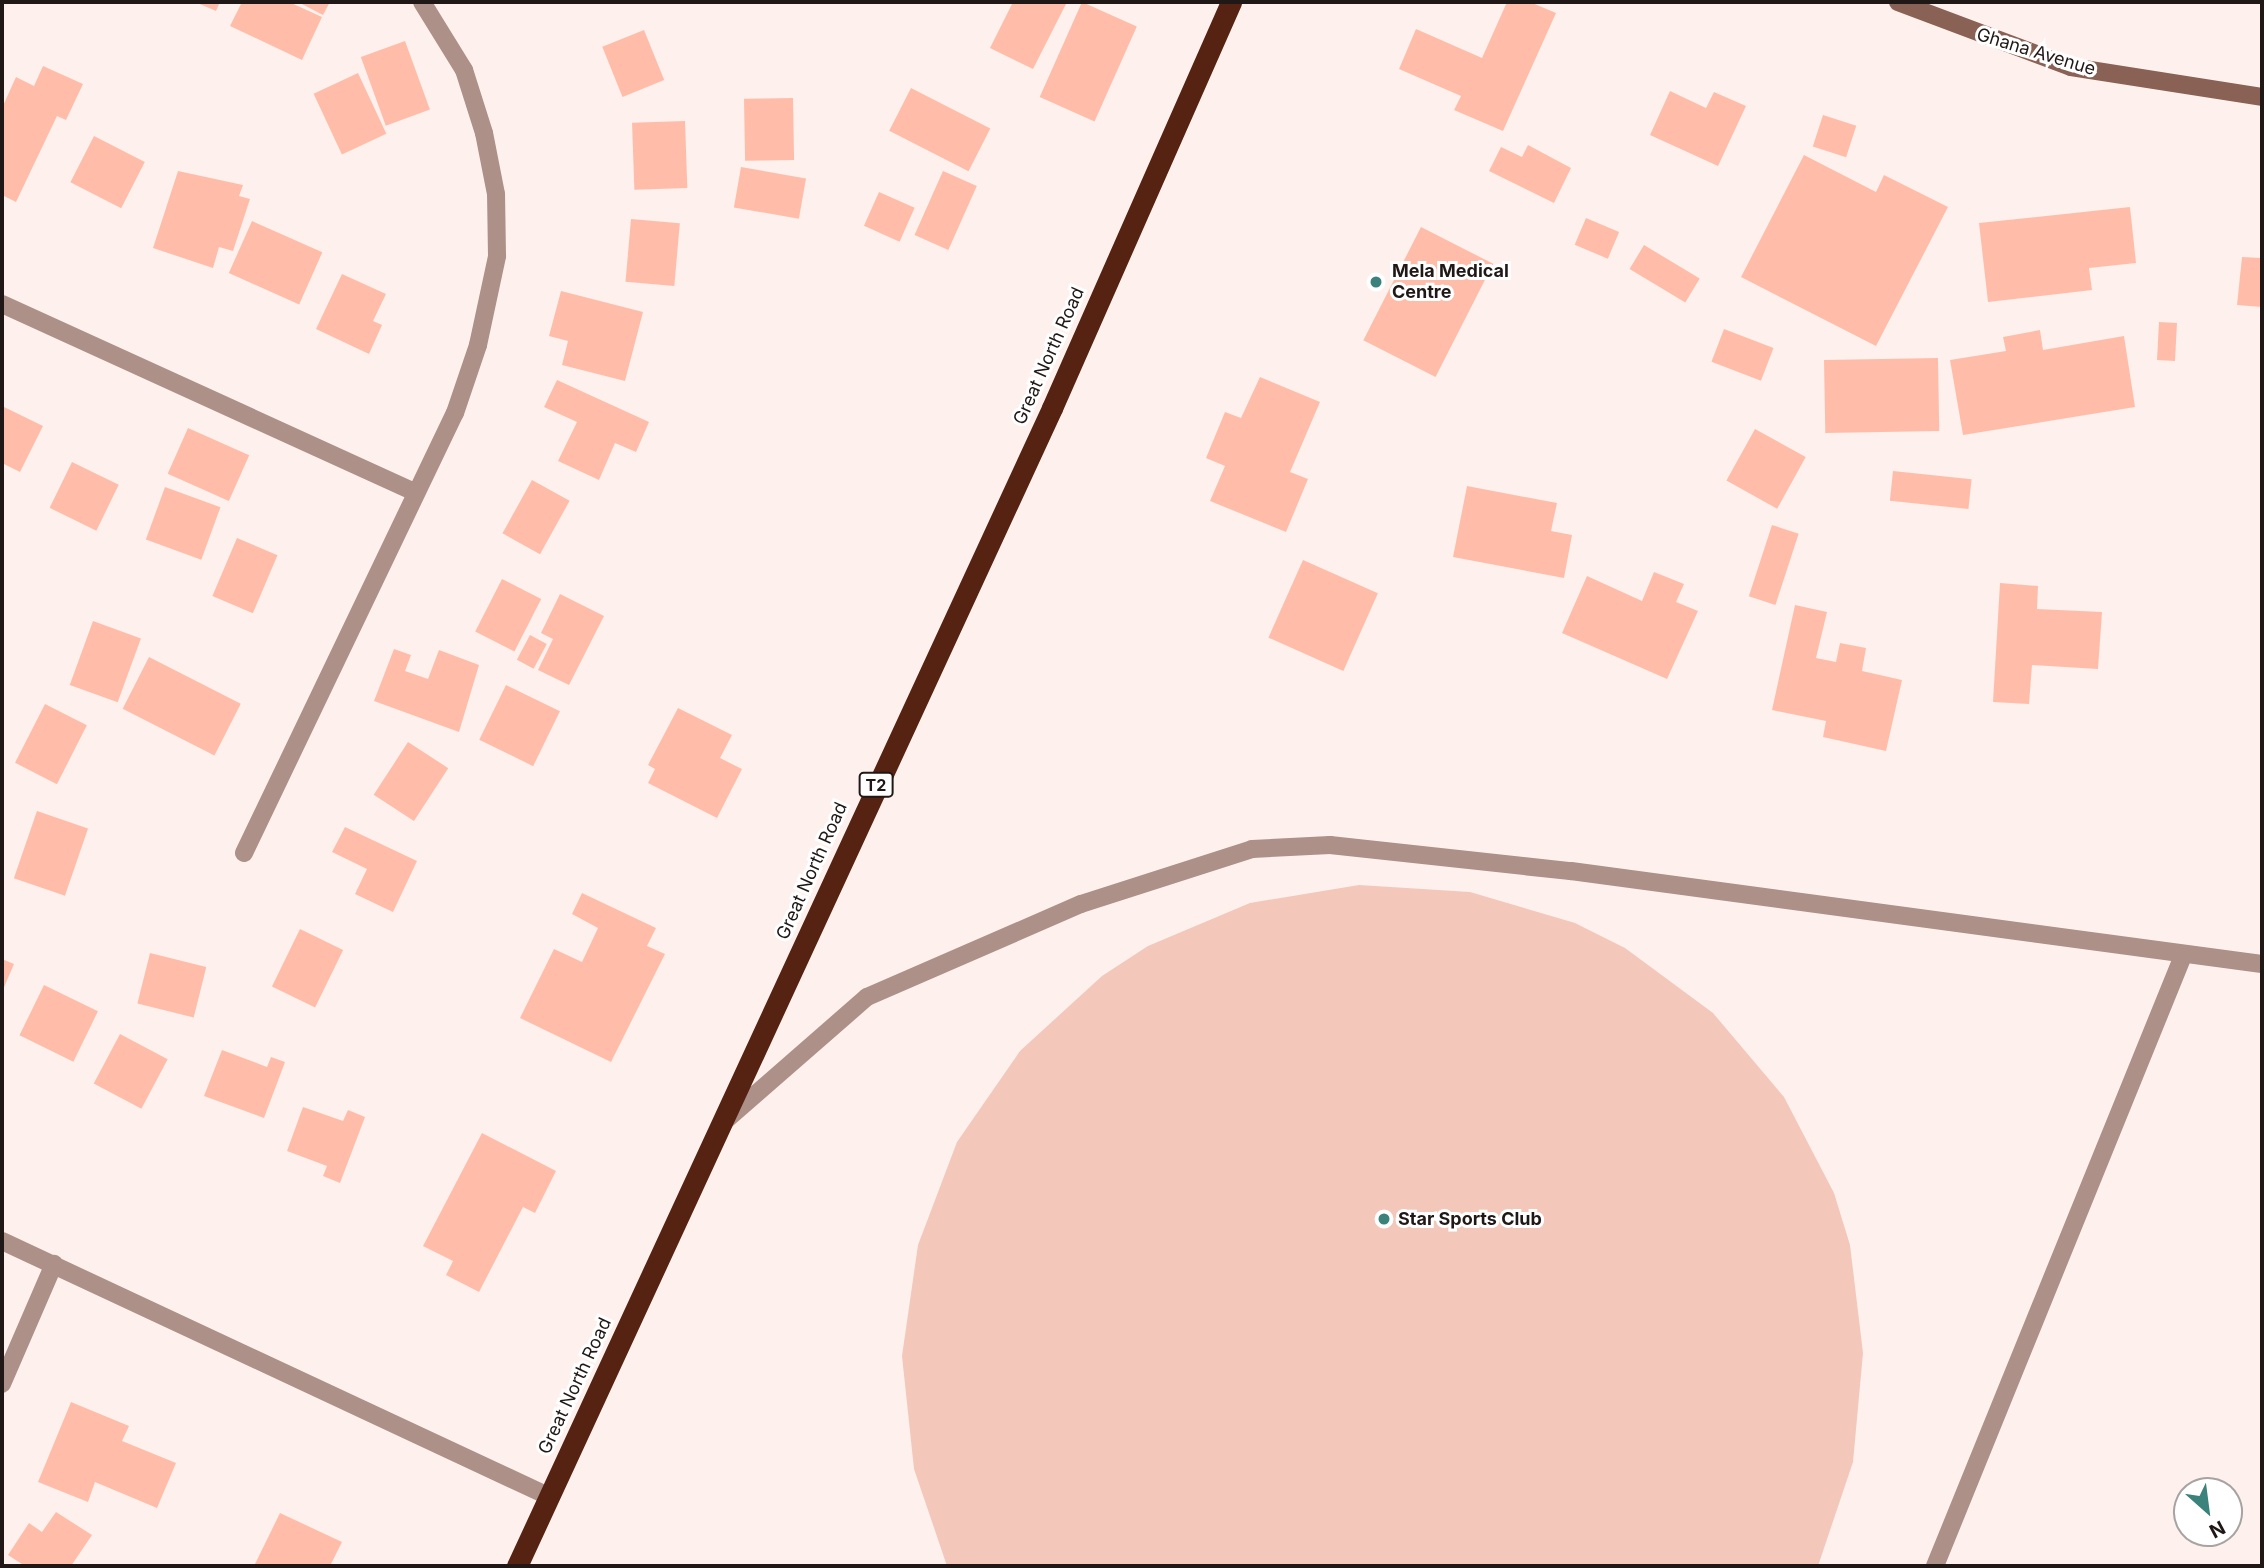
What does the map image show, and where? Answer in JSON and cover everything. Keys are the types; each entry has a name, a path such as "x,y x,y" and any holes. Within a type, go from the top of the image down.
{"highway":[{"name":"Great North Road","path":"517,1566 726,1120 1231,2"}],"main road":[{"name":"Ghana Avenue","path":"1899,2 2071,67 2262,97"}],"street":[{"path":"244,853 414,492 454,414 478,345 497,256 496,194 484,134 464,70 422,2"},
{"path":"2,304 414,492"},
{"path":"726,1120 867,997 1081,904 1252,849 1330,845 1544,868 2183,956 2262,964"},
{"path":"1935,1566 2183,956"},
{"path":"2,1241 548,1496"},
{"path":"2,1384 54,1264"}],"shaded area":[{"name":"Star Sports Club","path":"1359,885 1470,892 1575,923 1625,948 1713,1013 1784,1097 1834,1193 1850,1245 1863,1353 1853,1462 1818,1566 947,1566 914,1469 902,1356 918,1245 957,1142 1020,1051 1102,976 1148,946 1250,903"}],"building":[{"path":"195,2 220,2 216,11"},
{"path":"242,2 289,2 322,17 302,60 230,26"},
{"path":"298,2 330,2 323,15"},
{"path":"1013,2 1067,2 1033,69 990,48"},
{"path":"1082,2 1137,26 1095,121 1040,97"},
{"path":"1507,2 1530,2 1556,13 1503,131 1454,110 1461,96 1399,69 1416,29 1482,58"},
{"path":"644,30 664,80 623,97 602,47"},
{"path":"405,41 430,110 386,126 361,57"},
{"path":"43,66 83,84 66,120 57,116 16,202 2,195 2,108 16,77 34,86"},
{"path":"358,73 386,134 342,154 314,94"},
{"path":"911,88 990,128 969,171 889,131"},
{"path":"1670,91 1706,108 1714,92 1746,106 1718,166 1650,135"},
{"path":"793,98 794,160 745,161 744,99"},
{"path":"1823,115 1856,126 1846,157 1813,146"},
{"path":"685,121 687,188 634,190 632,123"},
{"path":"94,136 145,162 121,208 70,182"},
{"path":"1528,145 1571,168 1554,203 1489,171 1501,147 1522,157"},
{"path":"1804,155 1876,192 1884,175 1948,207 1876,346 1741,277"},
{"path":"741,167 806,178 799,219 734,207"},
{"path":"178,171 243,185 239,196 250,199 233,251 219,247 213,268 153,248"},
{"path":"943,171 977,186 948,250 915,235"},
{"path":"879,192 915,208 900,242 864,226"},
{"path":"2130,207 2136,263 2089,268 2092,290 1988,302 1979,223"},
{"path":"1586,218 1619,232 1608,259 1575,245"},
{"path":"631,219 680,223 674,286 626,282"},
{"path":"252,221 322,252 299,304 229,273"},
{"path":"1421,227 1493,264 1436,377 1363,340"},
{"path":"1644,245 1700,278 1685,302 1630,269"},
{"path":"2242,257 2262,258 2262,307 2237,305"},
{"path":"342,274 386,294 373,321 382,325 369,354 316,329"},
{"path":"561,291 643,312 625,381 562,365 568,341 549,336"},
{"path":"2159,322 2177,323 2175,361 2157,360"},
{"path":"1724,329 1773,348 1761,381 1711,362"},
{"path":"2040,330 2043,350 2124,336 2135,407 1963,435 1950,360 2006,351 2003,337"},
{"path":"1938,358 1939,431 1825,433 1824,360"},
{"path":"1260,377 1320,402 1290,472 1308,479 1286,532 1210,501 1225,466 1206,458 1225,412 1241,418"},
{"path":"557,380 649,422 636,452 615,443 599,480 558,461 577,422 544,407"},
{"path":"2,406 43,426 20,472 2,463"},
{"path":"188,428 249,455 229,501 168,474"},
{"path":"1755,429 1806,457 1777,509 1726,481"},
{"path":"72,462 119,485 96,531 50,508"},
{"path":"1893,471 1972,479 1968,509 1890,501"},
{"path":"532,480 570,501 540,554 502,533"},
{"path":"1467,486 1557,503 1551,531 1572,535 1564,578 1453,557"},
{"path":"165,487 220,507 201,560 146,540"},
{"path":"1772,525 1799,534 1775,605 1749,596"},
{"path":"237,538 278,555 253,613 212,596"},
{"path":"1303,560 1378,593 1343,671 1268,638"},
{"path":"1654,572 1684,584 1676,602 1698,611 1667,679 1562,633 1587,576 1642,601"},
{"path":"502,579 541,599 514,652 475,632"},
{"path":"2000,583 2038,586 2037,609 2102,612 2098,669 2032,665 2029,704 1993,702"},
{"path":"560,594 604,616 569,685 538,670 553,639 541,633"},
{"path":"1795,605 1827,612 1816,658 1836,662 1840,643 1866,648 1862,671 1902,680 1886,751 1823,737 1826,721 1772,710"},
{"path":"93,621 141,638 118,702 70,685"},
{"path":"530,635 547,644 534,669 517,660"},
{"path":"394,649 411,655 405,671 428,679 439,650 479,665 459,732 374,701"},
{"path":"149,657 241,704 214,755 123,709"},
{"path":"506,685 560,711 533,766 479,740"},
{"path":"45,704 87,725 57,784 15,763"},
{"path":"678,708 732,735 720,758 742,769 717,818 648,783 655,769 648,765"},
{"path":"408,742 448,768 414,821 374,795"},
{"path":"37,811 88,829 65,896 14,878"},
{"path":"345,827 417,861 393,912 355,894 367,869 332,852"},
{"path":"582,893 656,928 647,946 665,954 611,1062 520,1018 554,949 582,962 598,928 572,914"},
{"path":"300,929 343,950 315,1008 272,987"},
{"path":"150,953 206,967 194,1017 137,1003"},
{"path":"2,959 14,964 2,992"},
{"path":"44,985 98,1011 73,1062 19,1035"},
{"path":"120,1034 168,1059 141,1109 94,1083"},
{"path":"222,1050 267,1067 271,1057 285,1062 264,1118 204,1096"},
{"path":"303,1107 343,1121 348,1110 365,1117 340,1183 323,1176 327,1166 287,1151"},
{"path":"482,1133 556,1171 535,1213 523,1207 479,1292 446,1275 453,1261 423,1246"},
{"path":"71,1402 129,1426 122,1441 176,1463 157,1508 95,1482 88,1502 38,1482"},
{"path":"56,1512 92,1535 71,1566 25,1566 8,1555 29,1523 42,1532"},
{"path":"280,1513 342,1542 330,1566 254,1566"}],"place":[{"name":"Mela Medical Centre","path":"1376,282"},
{"name":"Star Sports Club","path":"1384,1219"}]}
